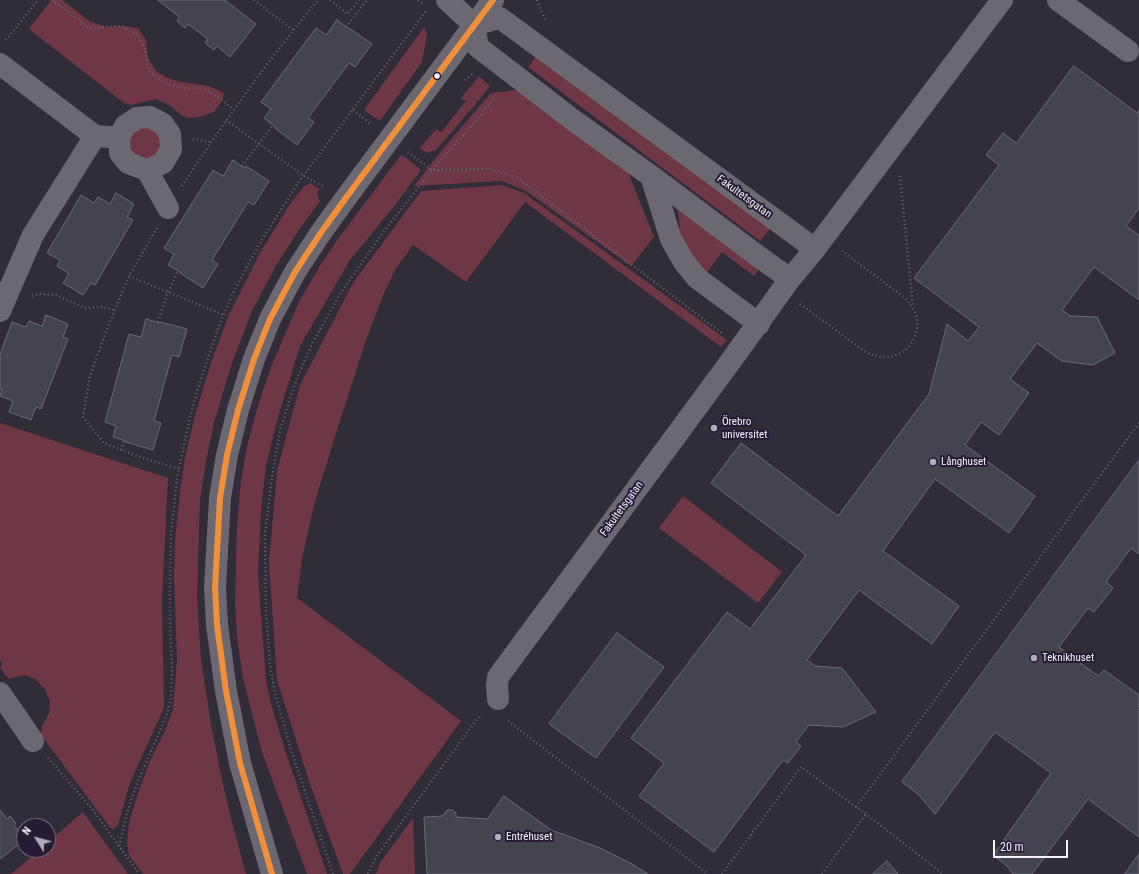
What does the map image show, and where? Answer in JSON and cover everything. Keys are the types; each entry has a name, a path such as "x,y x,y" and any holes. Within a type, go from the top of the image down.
{"street":[{"path":"447,0 474,25 478,47 573,120 762,259 786,285"},
{"path":"272,874 240,763 226,691 217,625 215,587 220,498 227,455 238,410 254,359 270,319 295,272 332,216 493,0"},
{"name":"Fakultetsgatan","path":"494,703 498,677 759,324 786,285 1002,0"},
{"path":"1058,0 1128,51"},
{"name":"Fakultetsgatan","path":"474,25 500,18 819,243"},
{"path":"0,64 96,136 119,138"},
{"path":"147,170 163,163 171,149 170,134 163,124 150,117 137,118 125,126 119,138 120,152 128,163 147,170 168,208"},
{"path":"0,311 33,235 96,136"},
{"path":"651,176 671,239 684,262 697,278 759,324"},
{"path":"0,693 33,741"}],"path":[{"path":"52,0 90,28 122,26 139,36 145,50 149,71 167,84 186,88 203,88 222,100 234,110"},
{"path":"254,0 293,30"},
{"path":"179,469 104,443 83,417 90,375 114,310 129,276 168,208 226,120 293,30 318,0"},
{"path":"330,0 354,18"},
{"path":"348,14 359,0"},
{"path":"346,27 367,0"},
{"path":"538,0 548,25"},
{"path":"4,42 36,1"},
{"path":"333,874 292,753 276,697 270,666 266,611 265,535 270,485 280,430 297,378 313,342 340,294 382,234 432,170 499,92"},
{"path":"226,120 304,176 324,188"},
{"path":"242,166 273,125"},
{"path":"786,285 864,351 874,356 886,358 897,355 907,349 914,340 917,328 917,317 913,306 896,141"},
{"path":"432,170 490,169 516,177 741,348"},
{"path":"819,243 905,298 913,306"},
{"path":"158,322 168,292 178,271"},
{"path":"129,276 224,315"},
{"path":"0,311 39,294 56,295 85,308 101,307 114,310"},
{"path":"856,807 1139,424"},
{"path":"121,450 124,440"},
{"path":"368,874 376,857 463,738 477,719 494,703 708,874"},
{"path":"33,741 94,810 139,874"},
{"path":"722,874 800,767 866,814 943,874"},
{"path":"822,874 866,814"}],"shaded area":[{"path":"51,0 62,0 91,22 106,27 120,26 138,28 146,40 148,58 157,72 168,78 181,82 209,86 224,93 222,101 214,112 200,117 188,118 181,115 171,106 156,99 131,105 124,103 29,29"},
{"path":"424,27 427,34 422,62 380,121 364,110"},
{"path":"537,55 770,229 760,241 528,67"},
{"path":"479,76 490,86 479,100 436,150 427,153 420,148 436,129 441,132 466,101 461,98"},
{"path":"517,90 628,172 654,237 631,266 526,191 502,181 414,186 446,145 491,93"},
{"path":"141,123 164,134 159,159 133,161 125,135"},
{"path":"401,155 421,170 392,209 350,260 300,346 278,417 266,465 261,510 258,575 266,680 271,704 285,750 327,874 307,874 262,752 243,678 237,637 235,602 237,524 241,481 248,442 259,402 273,362 299,302 319,267 338,239"},
{"path":"311,183 319,189 317,194 320,201 277,264 252,311 231,366 214,423 200,500 197,597 201,659 220,770 230,815 246,874 143,874 129,856 127,842 129,823 137,796 149,763 164,733 173,709 177,660 174,577 175,539 185,457 196,412 211,363 228,317 260,253 290,204 303,187"},
{"path":"502,185 524,193 727,340 721,347 525,202 466,282 413,245 395,270 382,298 365,343 314,505 302,559 297,598 461,721 350,874 343,874 310,784 277,680 269,562 277,471 300,385 353,283 421,191"},
{"path":"677,201 756,261 758,271 754,276 722,252 706,274 694,264 681,238"},
{"path":"0,423 168,478 162,600 164,708 130,783 118,825 112,830 41,735 42,726 49,713 50,702 45,689 35,679 25,675 9,679 0,668 2,663 0,660"},
{"path":"683,496 782,572 758,603 659,528"},
{"path":"83,812 128,874 11,874 30,858 56,858 56,835"},
{"path":"413,818 415,874 376,874 380,863"}],"building":[{"path":"158,0 225,0 256,24 230,57 217,46 214,50 205,43 208,39 188,24 185,28 177,21 179,17"},
{"path":"337,20 372,44 355,67 349,63 308,118 314,122 297,145 264,118 271,109 261,102 316,28 326,35"},
{"name":"Långhuset","path":"1074,66 1137,113 1139,110 1139,208 1126,226 1139,235 1139,300 1094,267 1062,310 1070,316 1097,317 1115,353 1093,365 1062,361 1037,343 1010,379 1029,393 999,435 981,422 965,445 1035,496 1009,533 935,479 883,551 959,606 932,644 859,590 807,660 815,666 842,668 876,712 843,727 809,725 796,742 801,746 788,763 783,760 714,852 639,796 664,763 631,738 727,612 750,629 806,555 711,483 741,443 838,516 929,394 947,324 968,341 979,327 914,278 999,165 986,155 1003,133 1016,143"},
{"path":"233,160 244,168 246,166 269,181 254,205 248,202 212,260 218,264 203,288 168,265 174,254 164,248 213,170 223,176"},
{"path":"116,193 134,204 127,217 133,220 95,285 91,283 83,295 63,283 69,274 57,266 60,260 47,253 81,195 94,203 98,197 110,204"},
{"path":"46,315 68,324 63,337 68,339 41,409 36,407 31,420 9,412 13,401 0,396 2,390 0,389 0,354 12,322 26,327 29,321 42,326"},
{"path":"146,319 187,329 179,357 172,355 154,421 161,423 153,450 113,437 116,426 105,422 129,334 141,337"},
{"name":"Teknikhuset","path":"1139,460 1139,554 1131,548 1106,582 1113,588 1094,612 1088,608 1059,647 1098,676 1104,670 1139,695 1139,837 1088,799 1032,874 1013,874 1007,866 993,855 1051,773 995,732 935,814 919,795 902,782"},
{"path":"617,633 664,667 596,758 549,724"},
{"name":"Entréhuset","path":"504,796 551,830 600,848 648,874 427,874 424,817 443,816 446,811 452,810 456,813 456,817 487,819"},
{"path":"0,810 7,819 10,816 16,823 14,825 16,828 16,846 0,859"},
{"path":"1139,854 1139,874 1125,874"},
{"path":"887,861 898,874 873,874"}],"transit line":[{"path":"272,874 240,763 226,691 217,625 215,587 220,498 227,455 238,410 254,359 270,319 295,272 345,199 493,0"}],"place":[{"name":"Örebro universitet","path":"714,428"},
{"name":"Långhuset","path":"933,462"},
{"name":"Teknikhuset","path":"1034,658"},
{"name":"Entréhuset","path":"498,837"}]}
